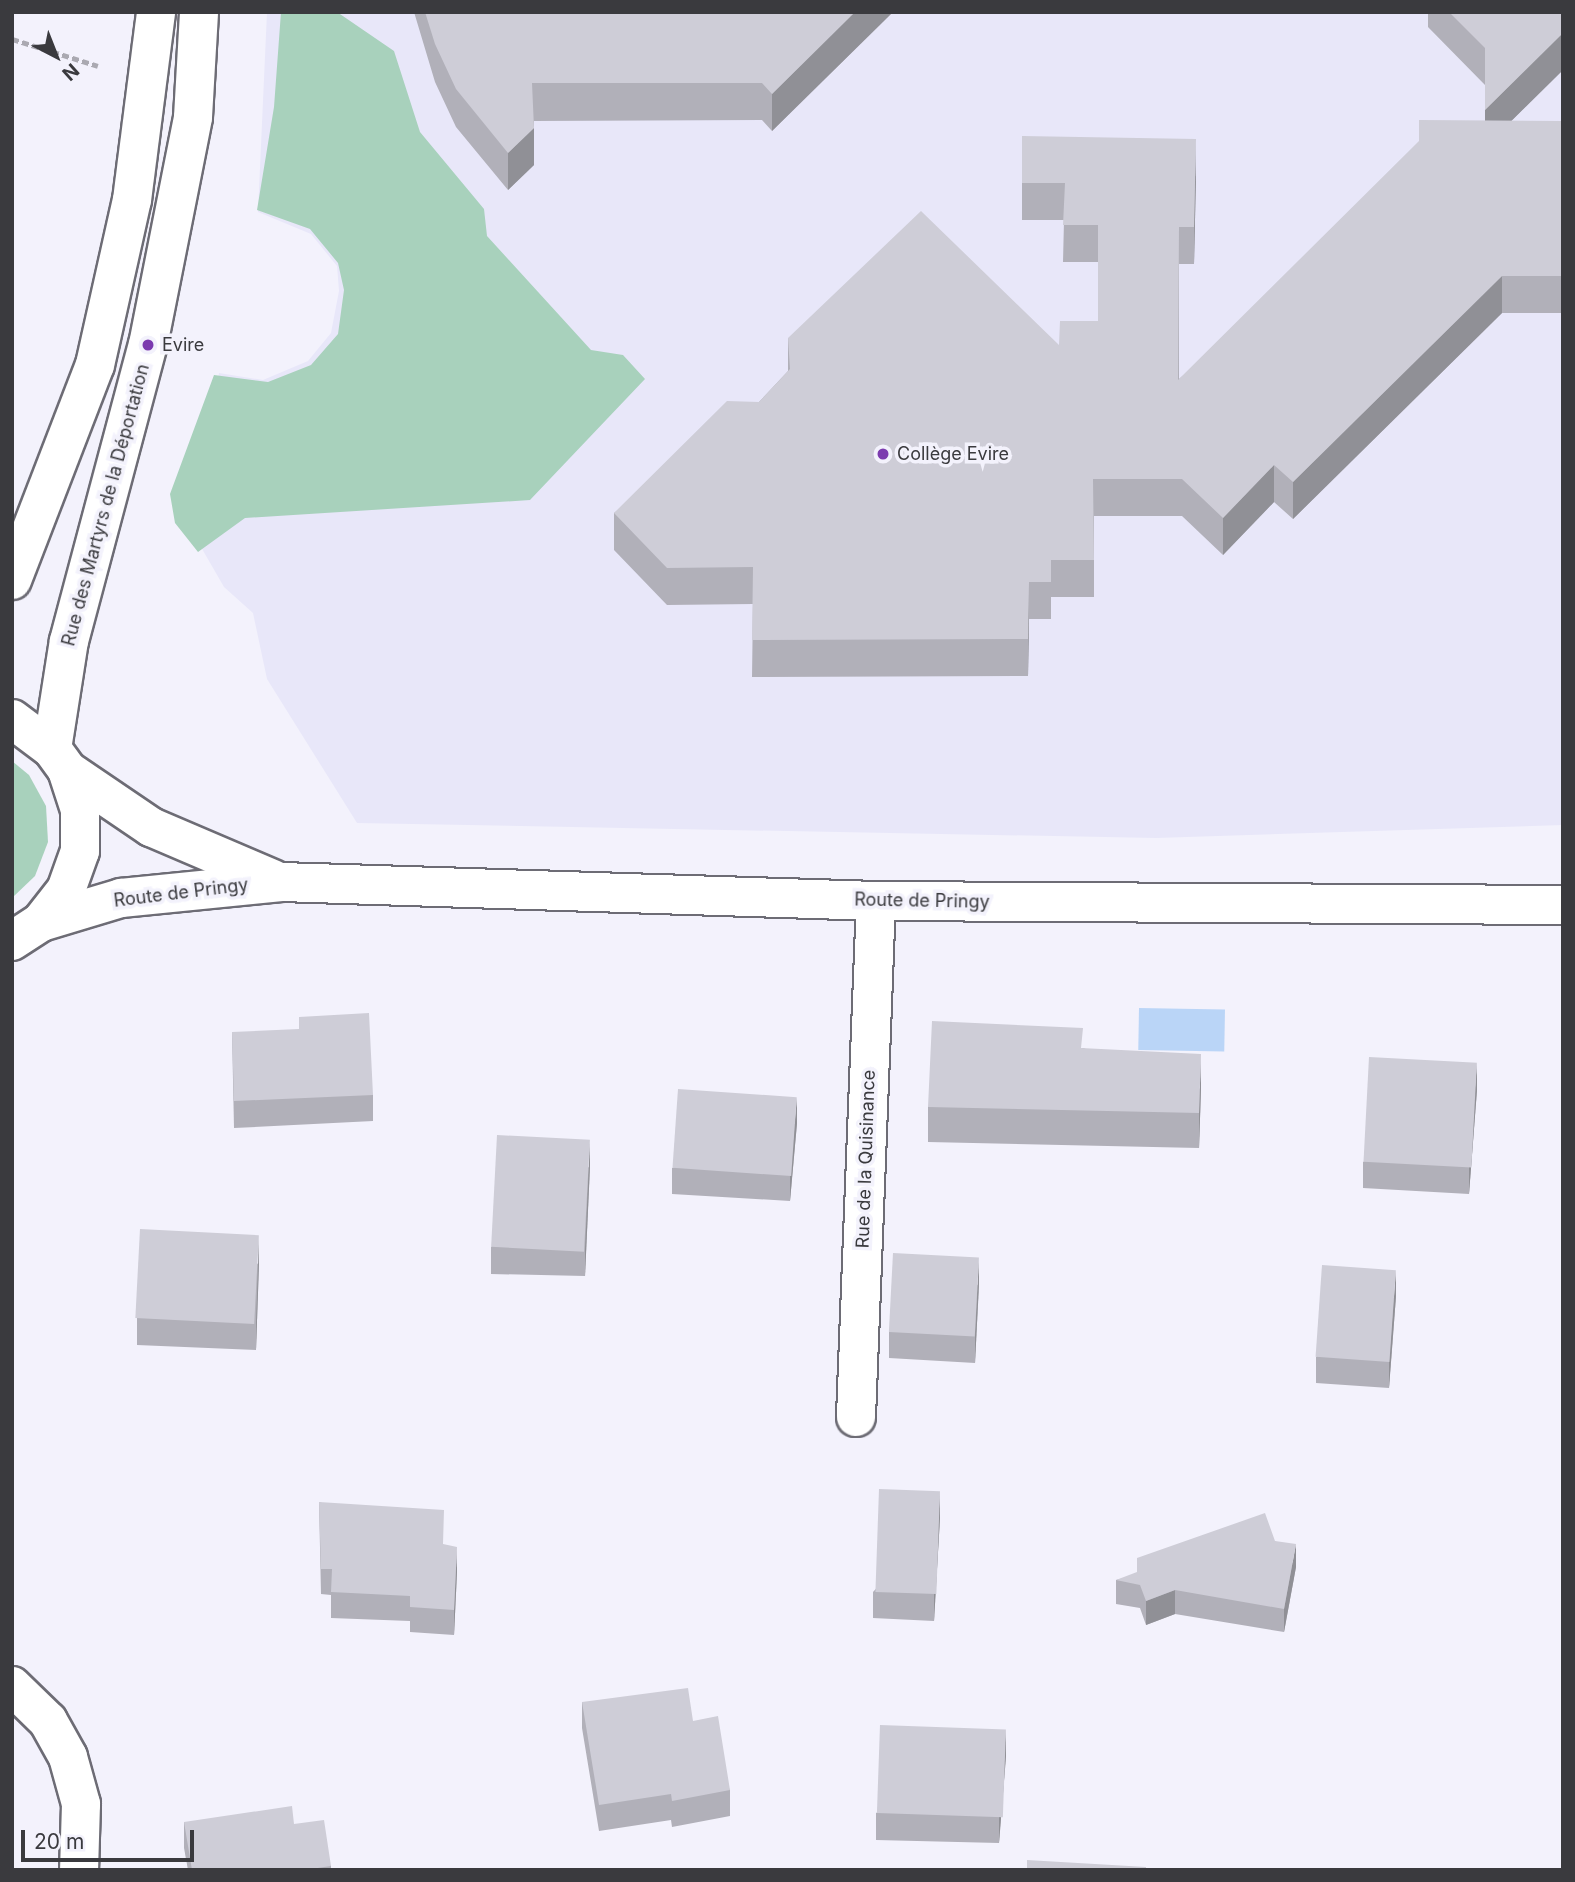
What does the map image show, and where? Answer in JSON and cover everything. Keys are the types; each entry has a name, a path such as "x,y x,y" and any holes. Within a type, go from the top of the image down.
{"street":[{"path":"12,580 95,366 132,200 156,12"},
{"name":"Rue des Martyrs de la Déportation","path":"60,760 69,641 148,345 193,117 199,12"},
{"name":"Route de Pringy","path":"12,719 60,760 151,827 281,882"},
{"path":"20,938 66,890 80,851 80,810 60,760"},
{"name":"Route de Pringy","path":"20,938 121,898 281,882 876,901 1563,905"},
{"name":"Rue de la Quisinance","path":"856,1417 876,901"},
{"path":"14,1690 48,1721 68,1757 80,1804 79,1870"}],"path":[{"path":"12,39 109,69"}],"shaded area":[{"name":"Collège Evire","path":"267,12 1563,12 1563,825 1156,838 357,823 267,679 253,613 224,587 190,528 219,373 263,380 308,361 331,333 339,291 337,266 311,234 258,212"}],"green space":[{"path":"281,12 337,12 394,51 420,132 484,209 487,236 591,350 623,355 645,379 530,500 245,518 198,552 175,523 170,494 214,375 268,382 311,365 338,334 344,290 338,263 310,229 257,210 274,107"},
{"path":"12,761 29,775 46,806 48,842 35,876 12,898"}],"water":[{"path":"1139,1008 1225,1010 1224,1051 1138,1050"}],"building":[{"path":"425,12 855,12 772,94 762,83 532,83 534,128 508,153 456,89 435,44"},
{"path":"1449,12 1563,12 1563,33 1485,110 1485,48"},
{"path":"1419,120 1563,121 1563,276 1502,276 1293,482 1274,465 1223,518 1182,479 1093,479 1094,560 1051,560 1051,582 1029,582 1028,639 752,640 753,567 667,568 614,513 727,401 759,402 790,369 788,338 921,211 1059,345 1060,321 1098,321 1098,225 1063,225 1065,183 1022,183 1022,136 1196,139 1194,227 1179,227 1178,380 1419,141"},
{"path":"369,1013 373,1095 234,1101 232,1032 299,1029 299,1017"},
{"path":"932,1021 1083,1028 1081,1048 1201,1054 1199,1113 928,1107"},
{"path":"1369,1057 1477,1063 1471,1168 1364,1162"},
{"path":"678,1089 797,1097 791,1176 672,1168"},
{"path":"497,1135 590,1140 584,1252 491,1247"},
{"path":"140,1229 259,1235 254,1324 135,1318"},
{"path":"893,1253 979,1258 975,1336 889,1332"},
{"path":"1322,1265 1396,1270 1389,1362 1316,1357"},
{"path":"879,1489 940,1491 936,1594 875,1592"},
{"path":"319,1502 444,1510 443,1544 457,1547 454,1610 410,1607 410,1596 331,1592 332,1569 321,1569"},
{"path":"1265,1513 1275,1541 1296,1544 1284,1609 1175,1590 1146,1601 1140,1585 1116,1580 1137,1572 1137,1558"},
{"path":"688,1688 693,1721 718,1716 730,1790 672,1801 671,1794 599,1805 582,1702"},
{"path":"880,1725 1006,1729 1003,1817 877,1813"},
{"path":"292,1806 294,1824 324,1820 331,1866 304,1870 192,1870 184,1822"},
{"path":"1027,1860 1146,1867 1146,1870 1027,1870"}],"place":[{"name":"Evire","path":"148,345"},
{"name":"Collège Evire","path":"883,454"}]}
